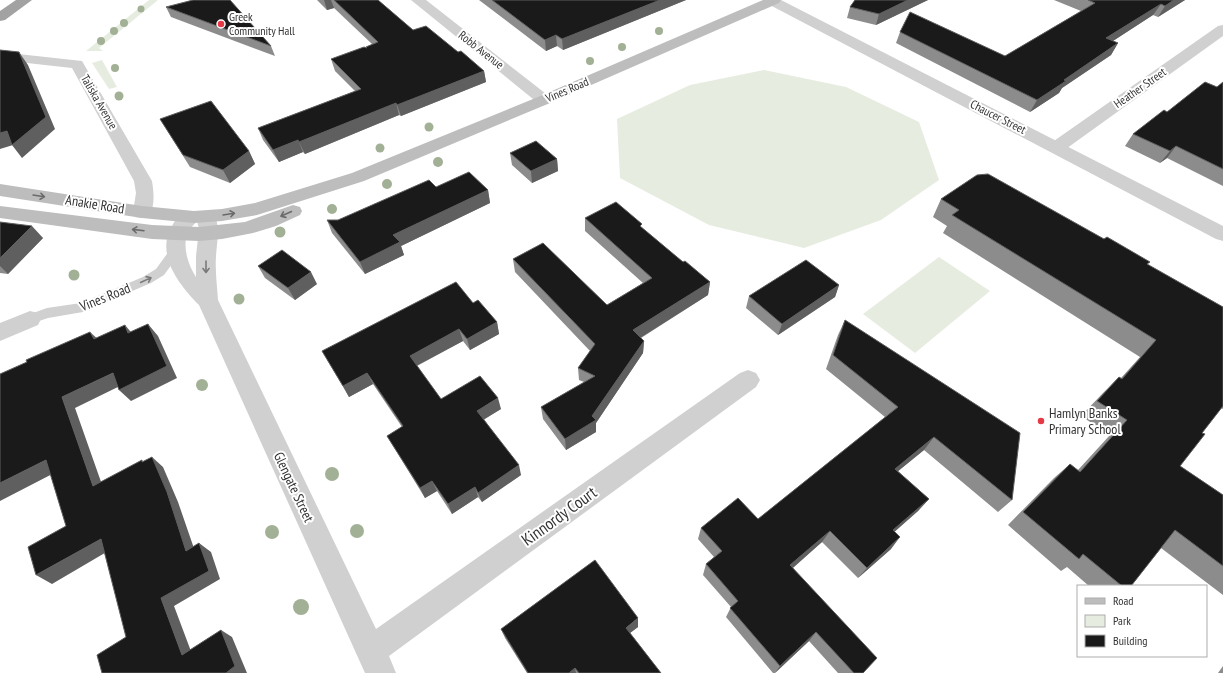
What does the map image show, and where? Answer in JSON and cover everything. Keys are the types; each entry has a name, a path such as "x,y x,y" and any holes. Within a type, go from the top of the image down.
{"highway":[{"path":"0,17 25,0"}],"main road":[{"name":"Vines Road","path":"202,223 245,228 276,219 358,177 544,100 774,0"},
{"name":"Anakie Road","path":"0,190 202,223"},
{"name":"Anakie Road","path":"0,212 151,232 176,242"}],"street":[{"name":"Robb Avenue","path":"418,0 544,100"},
{"name":"Chaucer Street","path":"774,0 1223,234"},
{"name":"Heather Street","path":"1057,147 1223,29"},
{"name":"Taliska Avenue","path":"0,56 77,64 143,181 146,192 142,212"},
{"path":"176,242 181,226 202,223"},
{"name":"Glengate Street","path":"202,223 206,256 206,300"},
{"name":"Glengate Street","path":"176,242 179,262 186,279 206,300 376,662"},
{"name":"Vines Road","path":"0,332 30,319"},
{"name":"Kinnordy Court","path":"376,662 748,380"}],"lane":[{"name":"Vines Road","path":"30,319 47,313 84,307 147,280 160,272 176,242"}],"green space":[{"path":"149,0 158,0 99,48 103,51 86,51"},
{"path":"102,60 117,87 109,89 92,63"},
{"path":"764,70 846,87 919,122 939,180 881,220 804,248 709,225 620,178 617,119 690,85"},
{"path":"939,257 990,291 915,353 863,314"}],"building":[{"path":"193,0 230,0 271,46 166,7"},
{"path":"334,0 378,0 413,30 426,26 458,52 461,51 484,71 397,105 396,103 299,142 298,140 273,150 258,128 361,89 331,59 364,47 367,48 366,47 378,42"},
{"path":"492,0 660,0 562,39 556,35 545,40"},
{"path":"855,0 908,0 879,14 850,7"},
{"path":"1088,0 1174,0 1165,6 1161,4 1106,38 1118,43 1037,100 900,32 910,12 1005,56 1095,3"},
{"path":"0,50 19,52 46,117 12,145 7,131 0,133"},
{"path":"1205,82 1217,87 1223,82 1223,169 1176,146 1170,151 1133,134 1164,110 1167,112"},
{"path":"211,101 249,151 223,170 183,155 160,119"},
{"path":"536,141 557,159 531,171 510,153"},
{"path":"469,172 488,190 393,235 400,242 360,262 327,220 338,220 429,180 436,187"},
{"path":"988,174 1104,239 1107,237 1150,262 1147,264 1223,307 1223,406 1202,433 1205,434 1180,466 1223,495 1223,566 1175,530 1132,585 1121,585 1083,554 1079,559 1023,512 1070,464 1080,472 1127,420 1097,401 1119,377 1122,379 1156,340 952,215 959,210 941,199 977,175"},
{"path":"616,202 642,224 640,226 683,262 685,261 710,282 633,330 644,341 592,416 596,420 565,439 541,407 595,376 578,368 595,344 513,259 543,243 607,305 652,278 585,218"},
{"path":"0,222 32,226 0,258"},
{"path":"282,250 311,272 288,288 258,266"},
{"path":"806,260 839,285 782,324 749,296"},
{"path":"456,282 473,303 478,300 497,322 467,339 459,329 410,356 441,399 480,376 498,398 477,411 519,465 478,493 475,487 448,504 432,481 420,488 387,436 403,426 367,373 343,386 322,351"},
{"path":"845,320 1020,433 1012,500 934,437 895,469 929,499 893,530 900,537 867,568 830,531 790,565 877,658 863,673 854,673 816,632 780,666 730,608 738,601 706,564 722,551 701,528 738,498 758,519 898,407 833,355"},
{"path":"148,324 167,366 119,390 113,373 62,397 93,486 142,460 142,462 152,457 167,492 186,551 199,543 209,571 161,598 182,655 221,630 235,666 226,673 102,673 97,655 126,637 101,539 36,575 28,547 66,526 46,460 0,483 0,374 27,362 26,360 90,332 94,339 125,325 128,333"},
{"path":"595,560 638,618 626,628 661,673 579,673 575,668 569,673 528,673 501,629"}],"place":[{"name":"Greek Community Hall","path":"221,24"},
{"name":"Hamlyn Banks Primary School","path":"1041,421"}]}
